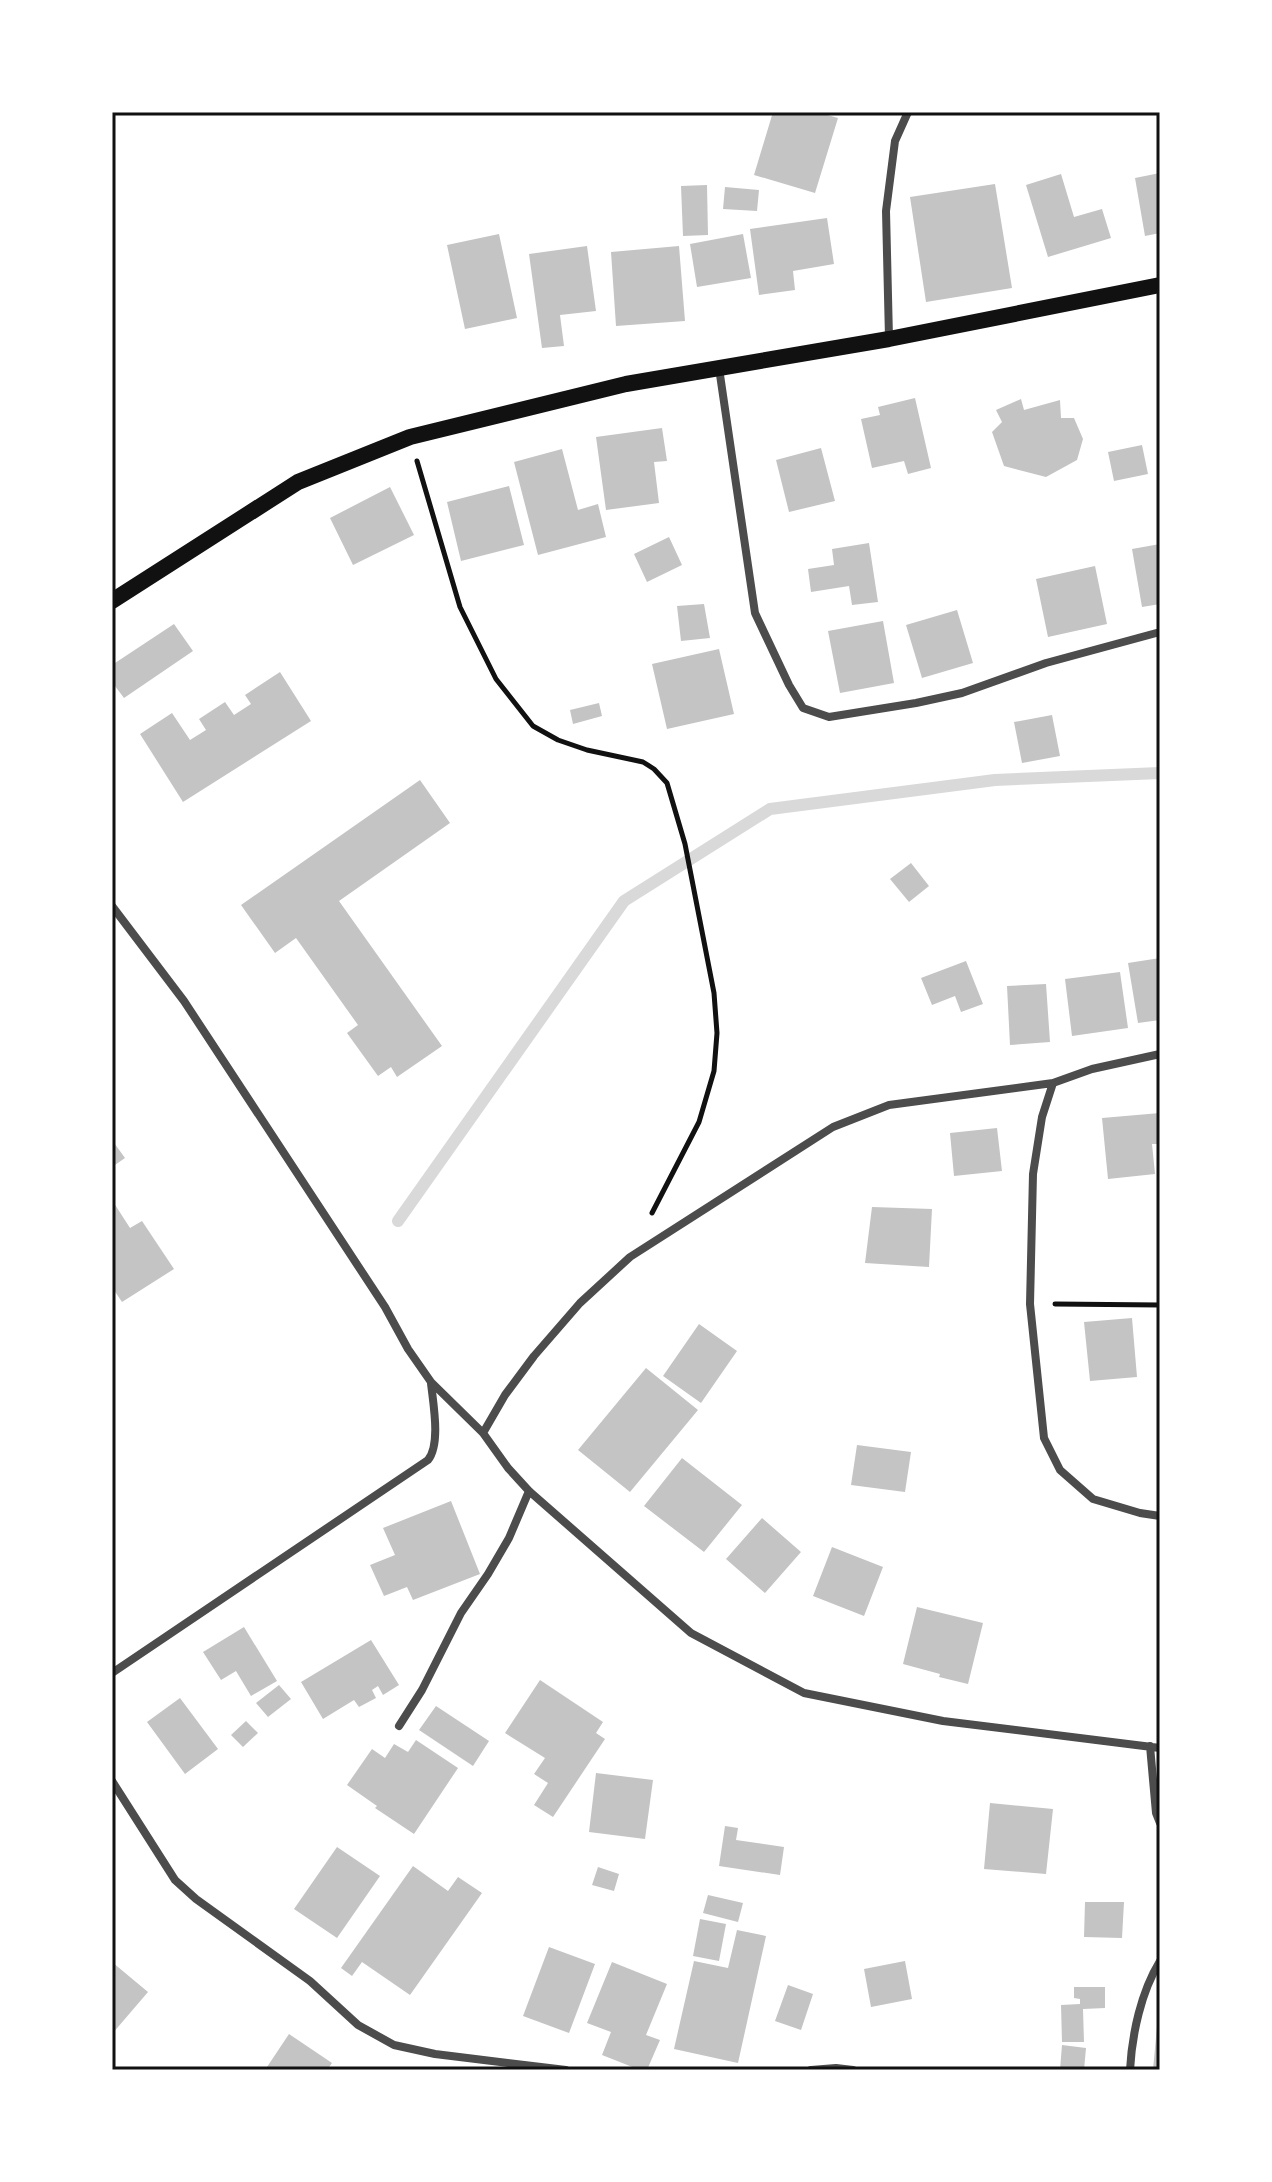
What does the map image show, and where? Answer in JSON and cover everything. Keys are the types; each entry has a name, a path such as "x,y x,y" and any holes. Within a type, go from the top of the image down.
{"main road":[{"path":"112,601 298,482 410,437 626,384 889,339 1160,285"}],"street":[{"path":"889,339 886,211 895,141 908,112"},
{"path":"719,367 755,613 803,708 829,717 916,703 962,693 1046,663 1160,632"},
{"path":"112,906 184,1001 431,1382 483,1433 529,1491 691,1633 804,1693 943,1721 1155,1747 1156,1813 1160,1823"},
{"path":"483,1433 505,1395 534,1356 580,1303 630,1257 833,1127 889,1105 1053,1083 1092,1069 1160,1054"},
{"path":"1053,1083 1042,1117 1033,1174 1030,1304 1044,1438 1060,1470 1093,1499 1160,1516"},
{"path":"112,1673 428,1460 434,1442 431,1382"},
{"path":"399,1726 422,1690 461,1613 509,1538 529,1491"},
{"path":"112,1781 175,1880 196,1899 310,1981 358,2025 394,2045 435,2054 566,2070"},
{"path":"1130,2070 1139,2014 1160,1961"},
{"path":"811,2070 853,2070"}],"path":[{"path":"410,437 460,607 496,679 533,726 558,740 587,750 643,762 663,776 685,844 714,993 717,1033 714,1071 699,1122 630,1257"},
{"path":"1030,1304 1160,1305"}],"building":[{"path":"773,112 817,112 838,118 815,193 754,175"},
{"path":"1160,173 1160,233 1145,236 1135,178"},
{"path":"1061,174 1074,217 1102,209 1111,238 1048,257 1026,185"},
{"path":"995,184 1012,288 926,302 910,197"},
{"path":"707,185 708,235 683,236 681,186"},
{"path":"725,187 759,190 757,211 723,209"},
{"path":"827,218 834,264 793,271 795,290 759,295 750,229"},
{"path":"499,234 517,318 465,329 447,245"},
{"path":"743,234 751,278 697,287 690,244"},
{"path":"587,246 596,311 560,315 564,346 542,348 529,254"},
{"path":"679,246 685,321 616,326 611,252"},
{"path":"915,398 931,468 908,474 904,461 872,468 861,419 880,415 878,407"},
{"path":"1021,399 1024,410 1060,400 1061,418 1074,418 1083,439 1077,460 1046,477 1004,466 992,432 1002,422 996,410"},
{"path":"662,428 667,461 654,462 659,503 606,510 596,437"},
{"path":"1142,445 1148,474 1114,481 1108,452"},
{"path":"821,448 835,501 789,512 776,460"},
{"path":"562,449 578,510 598,504 606,537 538,555 514,462"},
{"path":"509,486 524,545 461,561 447,502"},
{"path":"390,487 414,535 353,565 330,518"},
{"path":"669,537 682,565 647,582 634,554"},
{"path":"869,543 878,602 852,605 849,586 811,592 808,569 834,565 832,549"},
{"path":"1160,544 1160,604 1142,607 1132,549"},
{"path":"1095,566 1107,624 1048,637 1036,579"},
{"path":"704,604 710,638 681,641 677,606"},
{"path":"957,610 973,663 922,678 906,625"},
{"path":"883,621 894,683 840,693 828,631"},
{"path":"174,624 193,651 124,698 112,682 112,665"},
{"path":"719,649 734,714 667,729 652,664"},
{"path":"280,672 311,721 183,802 140,734 172,713 190,740 206,730 199,719 225,702 234,715 251,704 245,695"},
{"path":"599,703 602,716 573,724 570,710"},
{"path":"1052,715 1060,756 1022,763 1014,722"},
{"path":"420,780 450,823 339,901 442,1046 397,1077 391,1067 378,1076 347,1033 358,1025 296,938 275,953 241,905"},
{"path":"911,863 929,886 909,902 890,879"},
{"path":"1160,958 1160,1020 1138,1023 1128,963"},
{"path":"966,961 983,1004 961,1012 955,996 932,1005 921,978"},
{"path":"1120,972 1128,1028 1072,1036 1065,979"},
{"path":"1046,984 1050,1042 1010,1045 1007,986"},
{"path":"1160,1113 1160,1144 1152,1144 1155,1174 1108,1179 1102,1118"},
{"path":"997,1128 1002,1171 954,1176 950,1133"},
{"path":"112,1140 125,1158 112,1167"},
{"path":"112,1200 130,1228 142,1221 174,1269 122,1302 112,1287"},
{"path":"872,1207 932,1209 929,1267 865,1263"},
{"path":"1132,1318 1137,1377 1090,1381 1084,1322"},
{"path":"699,1324 737,1351 701,1403 663,1376"},
{"path":"646,1368 698,1410 630,1492 578,1450"},
{"path":"857,1445 911,1452 905,1492 851,1485"},
{"path":"682,1458 742,1505 704,1552 644,1506"},
{"path":"451,1501 480,1574 413,1600 407,1587 384,1596 370,1565 395,1555 383,1528"},
{"path":"762,1518 801,1552 765,1593 726,1559"},
{"path":"832,1547 883,1567 864,1616 813,1596"},
{"path":"917,1607 983,1623 968,1684 903,1664"},
{"path":"244,1627 277,1681 251,1696 236,1671 221,1680 203,1652"},
{"path":"371,1640 399,1685 383,1695 378,1686 372,1690 376,1698 359,1707 354,1700 323,1719 301,1682"},
{"path":"540,1680 603,1722 596,1733 605,1739 553,1817 534,1805 548,1783 534,1774 545,1758 505,1733"},
{"path":"279,1685 291,1699 268,1717 256,1703"},
{"path":"180,1698 218,1749 185,1774 147,1722"},
{"path":"436,1706 489,1741 473,1766 419,1730"},
{"path":"246,1721 258,1733 243,1747 231,1735"},
{"path":"416,1740 458,1768 414,1834 347,1785 372,1749 385,1758 394,1744 408,1752"},
{"path":"596,1773 653,1780 645,1839 589,1832"},
{"path":"990,1803 1053,1809 1046,1874 984,1869"},
{"path":"725,1826 738,1828 736,1840 784,1847 780,1875 719,1866"},
{"path":"337,1847 380,1876 337,1938 294,1909"},
{"path":"413,1866 448,1891 458,1877 482,1893 410,1995 362,1962 352,1976 341,1968"},
{"path":"598,1867 619,1874 614,1891 592,1885"},
{"path":"708,1895 743,1903 738,1922 703,1913"},
{"path":"1085,1902 1124,1902 1122,1938 1084,1937"},
{"path":"700,1919 726,1924 719,1961 693,1956"},
{"path":"737,1930 766,1936 738,2063 674,2049 694,1961 728,1968"},
{"path":"549,1947 595,1964 569,2033 523,2016"},
{"path":"905,1961 912,1999 871,2007 864,1969"},
{"path":"112,1962 148,1992 112,2034"},
{"path":"612,1962 667,1984 646,2035 660,2040 647,2070 602,2055 611,2032 587,2023"},
{"path":"788,1985 813,1994 801,2030 775,2021"},
{"path":"1074,1987 1105,1987 1105,2008 1083,2009 1084,2042 1062,2042 1061,2005 1080,2004 1080,1999 1074,1998"},
{"path":"1158,2016 1160,2070 1153,2070"},
{"path":"289,2034 332,2063 327,2070 265,2070"},
{"path":"1062,2045 1086,2048 1084,2070 1060,2070"}],"waterway":[{"path":"398,1221 624,901 770,809 995,780 1160,773"}]}
